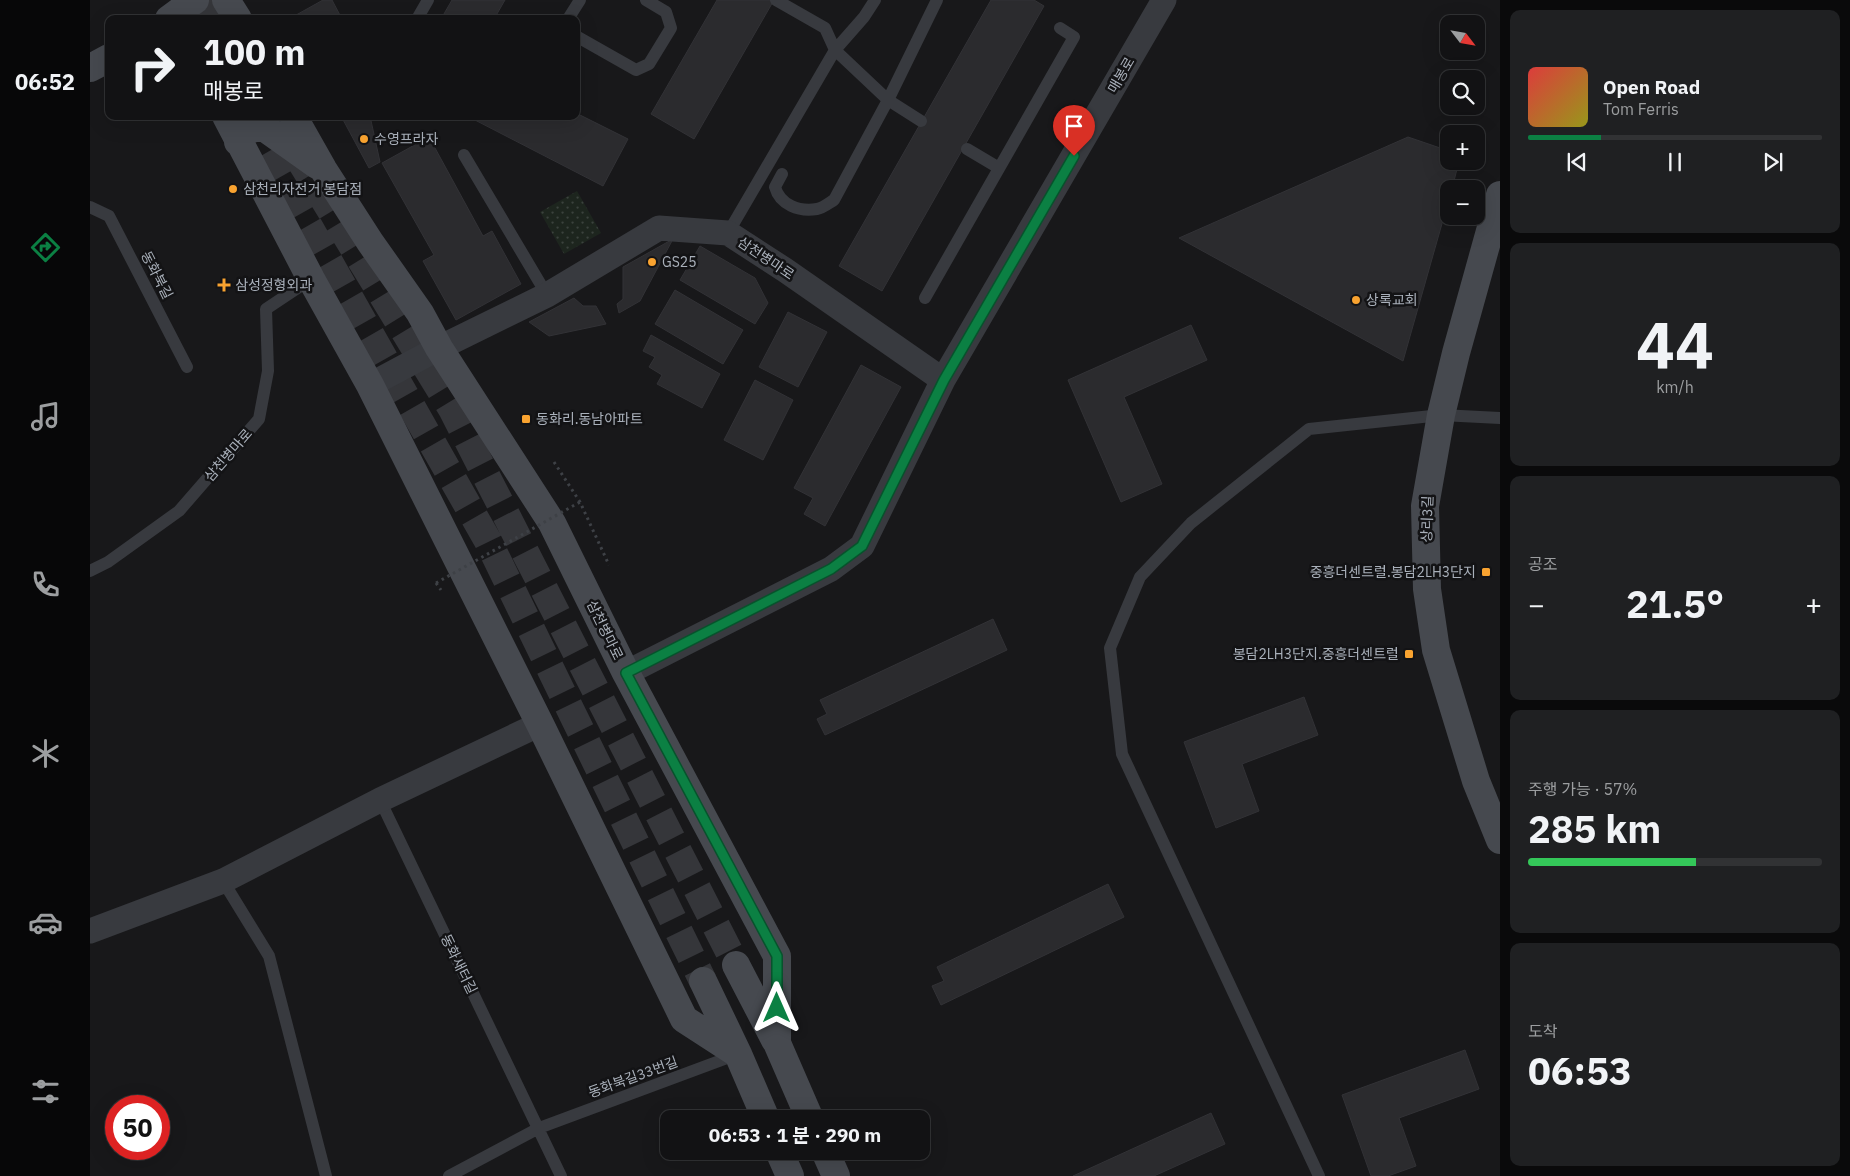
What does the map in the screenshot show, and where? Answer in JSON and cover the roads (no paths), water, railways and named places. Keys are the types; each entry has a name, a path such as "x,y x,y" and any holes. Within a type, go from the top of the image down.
{"main road":[{"path":"226,0 235,15"},
{"path":"90,68 105,60"},
{"path":"228,120 311,279 370,385 540,724 684,1019 738,1054"},
{"name":"삼천병마로","path":"295,120 322,169 420,313 439,348 552,523 626,673 777,956 777,1043 806,1110"},
{"path":"238,142 243,128 265,128 322,169"},
{"name":"상리3길","path":"1500,195 1456,353 1441,415 1425,506 1428,589 1436,650 1476,782 1500,840"},
{"path":"736,965 777,1043"},
{"path":"703,981 762,1110"},
{"path":"783,1160 790,1176"},
{"path":"829,1160 836,1176"}],"street":[{"name":"매봉로","path":"626,673 831,569 862,546 944,380 1164,0"},
{"name":"삼천병마로","path":"370,385 439,348 547,295 659,228 728,233 944,380"},
{"path":"90,931 223,880 380,800 540,724"}],"lane":[{"path":"419,15 428,0"},
{"path":"571,15 580,0"},
{"path":"580,38 636,70 649,64 671,28 666,12 646,0"},
{"path":"776,0 825,28 835,50 888,100 921,122"},
{"path":"728,233 835,50 864,17 875,0"},
{"path":"782,174 775,187 778,197 794,208 818,209 834,200 888,100 937,0"},
{"path":"925,298 1074,37 1060,28"},
{"path":"967,149 999,168"},
{"path":"464,155 547,295"},
{"name":"동화북길","path":"90,207 110,216 187,367"},
{"name":"삼천병마로","path":"90,571 108,562 179,511 259,419 268,371 266,309 311,279"},
{"path":"1319,1176 1122,754 1110,648 1140,577 1191,523 1309,430 1441,415 1500,418"},
{"name":"동화새터길","path":"380,800 539,1128"},
{"path":"223,880 269,956 326,1176"},
{"name":"동화북길33번길","path":"449,1176 539,1128 738,1054"},
{"path":"539,1128 561,1176"}],"tunnel":[{"path":"201,0 210,15"},
{"path":"248,120 488,541 703,981"},
{"path":"275,120 452,409 736,965"}],"place":[{"name":"수영프라자","path":"364,139"},
{"name":"삼천리자전거 봉담점","path":"233,189"},
{"name":"GS25","path":"652,262"},
{"name":"삼성정형외과","path":"224,285"},
{"name":"상록교회","path":"1356,300"},
{"name":"동화리.동남아파트","path":"526,419"},
{"name":"중흥더센트럴.봉담2LH3단지","path":"1486,572"},
{"name":"봉담2LH3단지.중흥더센트럴","path":"1409,654"}]}
